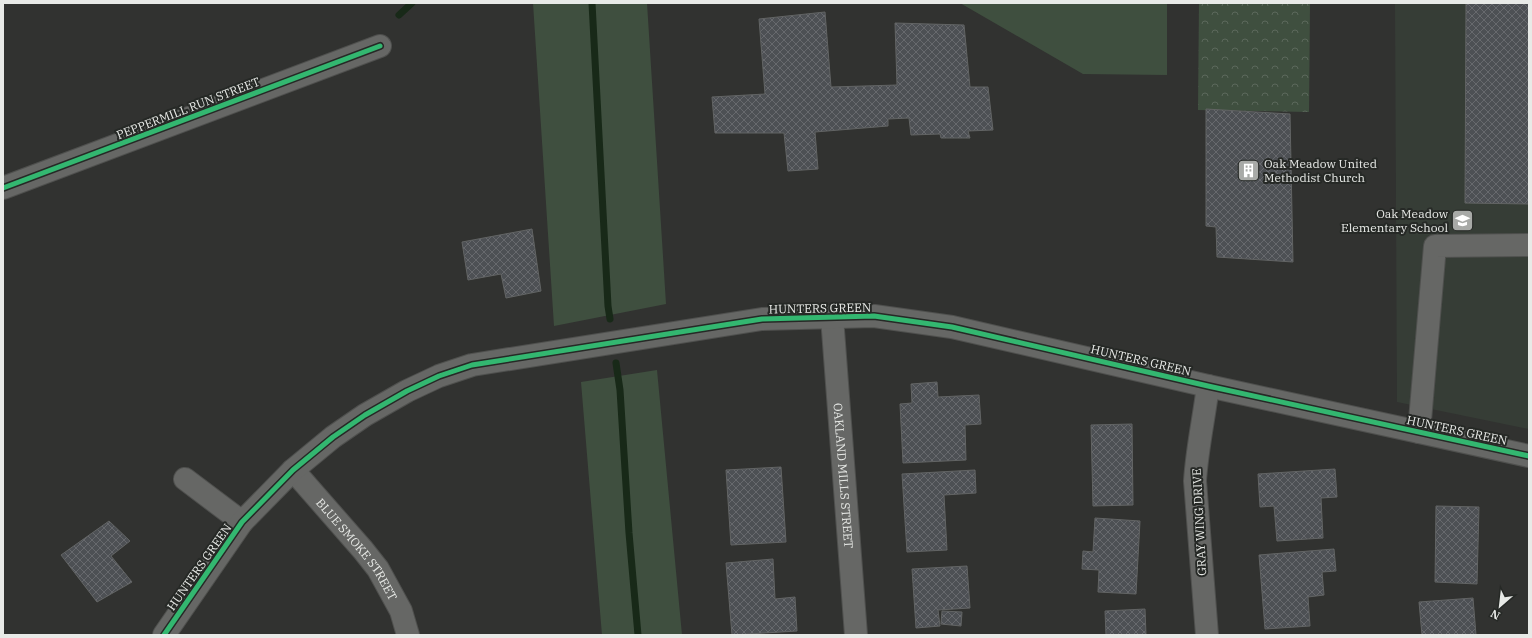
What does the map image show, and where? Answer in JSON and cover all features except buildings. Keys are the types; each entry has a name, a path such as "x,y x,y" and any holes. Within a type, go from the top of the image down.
{"street":[{"name":"PEPPERMILL RUN STREET","path":"3,188 380,46"},
{"path":"1419,432 1435,246 1529,245"},
{"name":"HUNTERS GREEN","path":"164,635 242,522 293,470 332,437 407,391 439,376 472,366 762,319 874,316 952,327 1208,386 1529,456"},
{"name":"OAKLAND MILLS STREET","path":"832,317 856,635"},
{"name":"GRAY WING DRIVE","path":"1207,635 1195,481 1196,458 1204,418 1208,386"},
{"name":"BLUE SMOKE STREET","path":"293,470 378,569 401,611 408,635"},
{"path":"185,480 242,522"}],"shaded area":[{"name":"Oak Meadow Elementary School","path":"1395,3 1529,3 1529,429 1397,402"}],"green space":[{"path":"533,3 647,3 666,304 554,326"},
{"path":"960,3 1167,3 1167,75 1083,74"},
{"path":"1199,3 1310,3 1309,112 1198,110"},
{"path":"657,370 682,635 602,635 581,382"}],"waterway":[{"path":"399,15 412,3"},
{"path":"592,3 608,306 610,319"},
{"path":"616,363 620,390 629,533 638,635"}],"cycle path":[{"path":"3,188 380,46"},
{"path":"164,635 242,522 293,470 333,437 365,415 407,391 439,376 472,365 762,319 874,316 952,327 1208,386 1529,456"}],"place":[{"name":"Oak Meadow United Methodist Church","path":"1249,170"},
{"name":"Oak Meadow Elementary School","path":"1463,220"}]}
